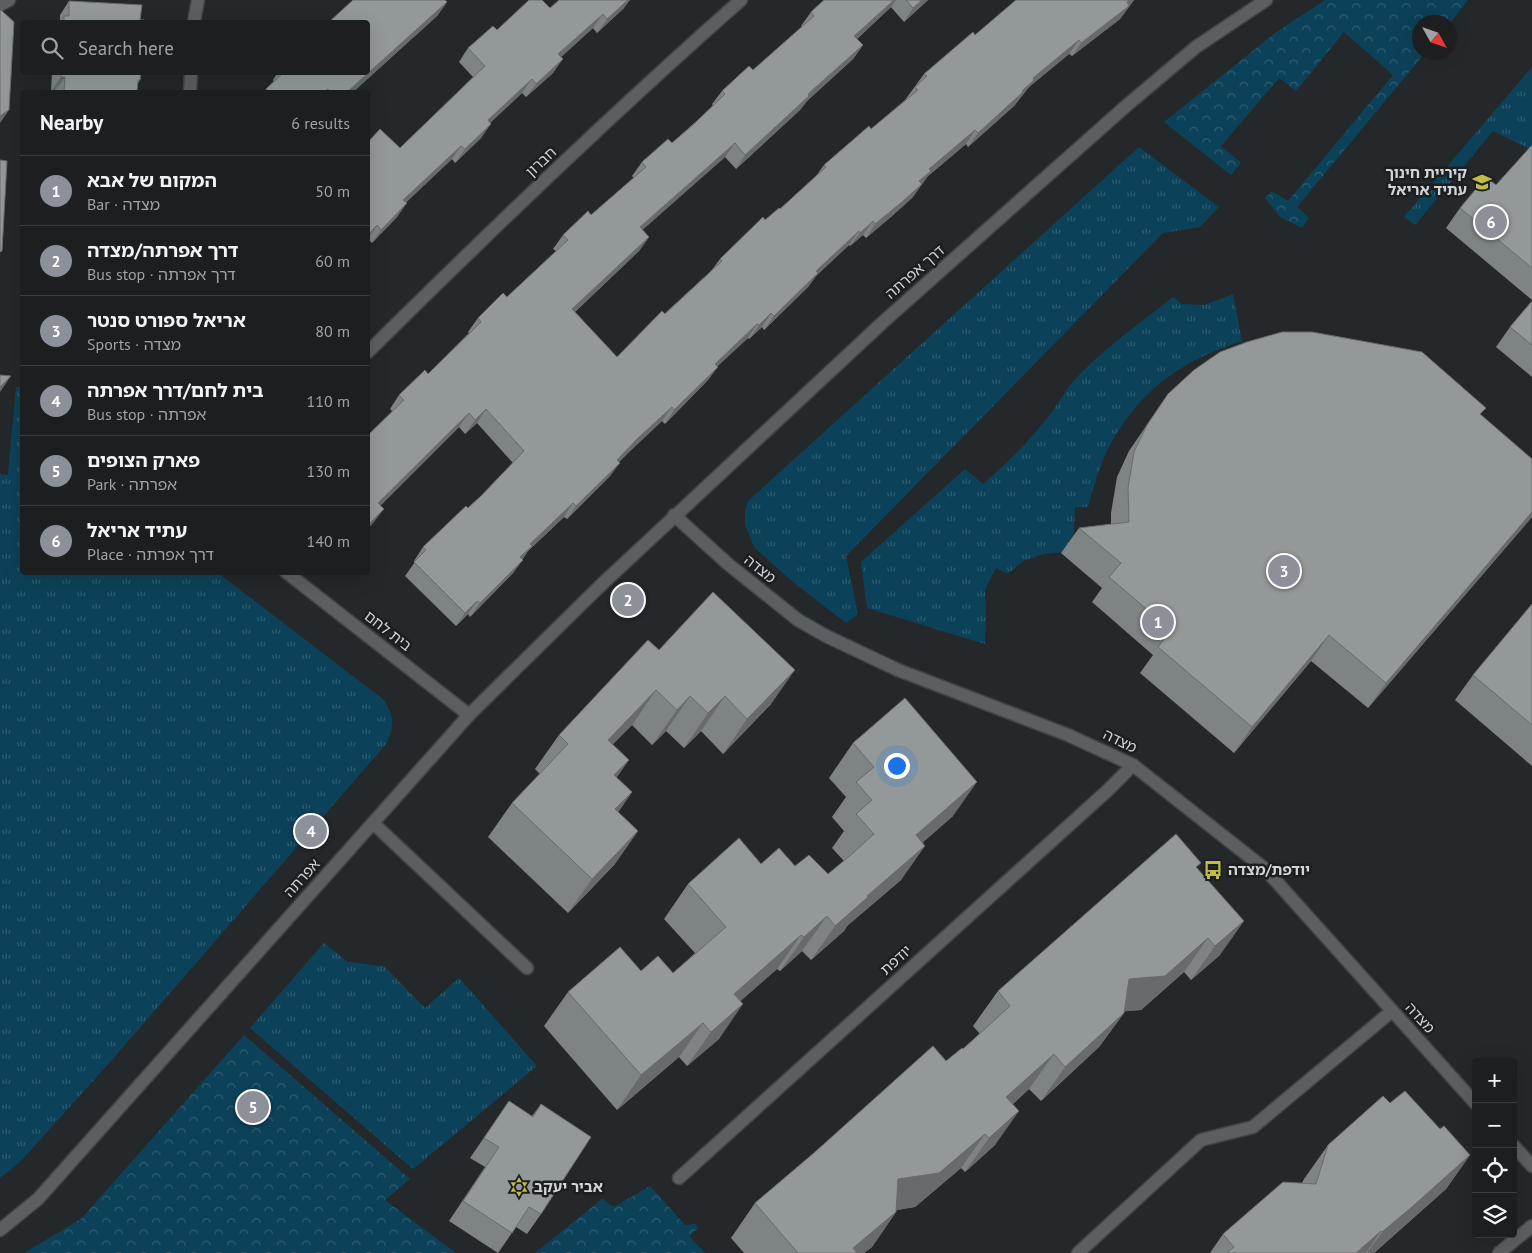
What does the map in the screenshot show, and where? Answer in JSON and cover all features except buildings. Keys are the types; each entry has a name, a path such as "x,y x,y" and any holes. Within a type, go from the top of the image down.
{"street":[{"path":"0,5 9,0"},
{"path":"194,20 198,0"},
{"name":"חברון","path":"370,350 467,253 653,78 741,0"},
{"name":"דרך אפרתה","path":"600,586 882,322 1126,106 1196,47 1266,0"},
{"path":"190,90 191,75"},
{"name":"מצדה","path":"674,515 743,576 798,620 826,636 898,670 1068,735 1133,765 1265,869 1475,1103"},
{"name":"בית לחם","path":"290,575 469,715"},
{"name":"אפרתה","path":"0,1230 38,1199 469,715 600,586"},
{"name":"יודפת","path":"680,1178 1100,798 1133,765"},
{"path":"373,823 527,968"},
{"path":"1078,1253 1201,1140 1253,1126 1392,1011"},
{"path":"1516,1148 1532,1166"},
{"path":"1499,1253 1532,1226"}],"green space":[{"path":"1325,0 1468,0 1456,15 1412,15 1412,60 1419,60 1297,207 1309,218 1302,228 1280,217 1265,198 1272,191 1288,201 1393,75 1344,32 1296,91 1279,78 1221,146 1241,163 1231,175 1164,122 1275,33"},
{"path":"1532,67 1532,152 1493,131 1415,225 1404,217"},
{"path":"1139,147 1219,207 1200,227 1163,233 846,556 858,614 846,623 793,582 754,547 745,524 745,510 748,501"},
{"path":"1233,294 1242,341 1201,357 1182,367 1149,392 1135,408 1106,452 1088,507 1075,507 1073,551 1044,554 1023,561 1008,574 996,568 985,589 985,644 867,608 861,562 965,469 983,484 1037,431 1071,384 1095,360 1173,297 1182,304 1205,305"},
{"path":"16,387 20,387 20,575 221,575 384,700 392,721 387,743 111,1061 20,1162 0,1178 0,474 8,475"},
{"path":"324,943 348,962 384,966 425,1008 459,978 537,1066 413,1169 250,1028"},
{"path":"244,1035 410,1179 385,1200 456,1253 24,1253 81,1219"},
{"path":"650,1186 685,1225 695,1224 698,1228 689,1236 705,1253 535,1253 602,1199 614,1207"}],"place":[{"name":"קיריית חינוך עתיד אריאל","path":"1482,182"},
{"name":"עתיד אריאל","path":"1491,222"},
{"name":"אריאל ספורט סנטר","path":"1284,571"},
{"name":"דרך אפרתה/מצדה","path":"628,600"},
{"name":"המקום של אבא","path":"1158,622"},
{"name":"בית לחם/דרך אפרתה","path":"311,831"},
{"name":"יודפת/מצדה","path":"1213,870"},
{"name":"פארק הצופים","path":"253,1107"},
{"name":"אביר יעקב","path":"519,1187"}]}
